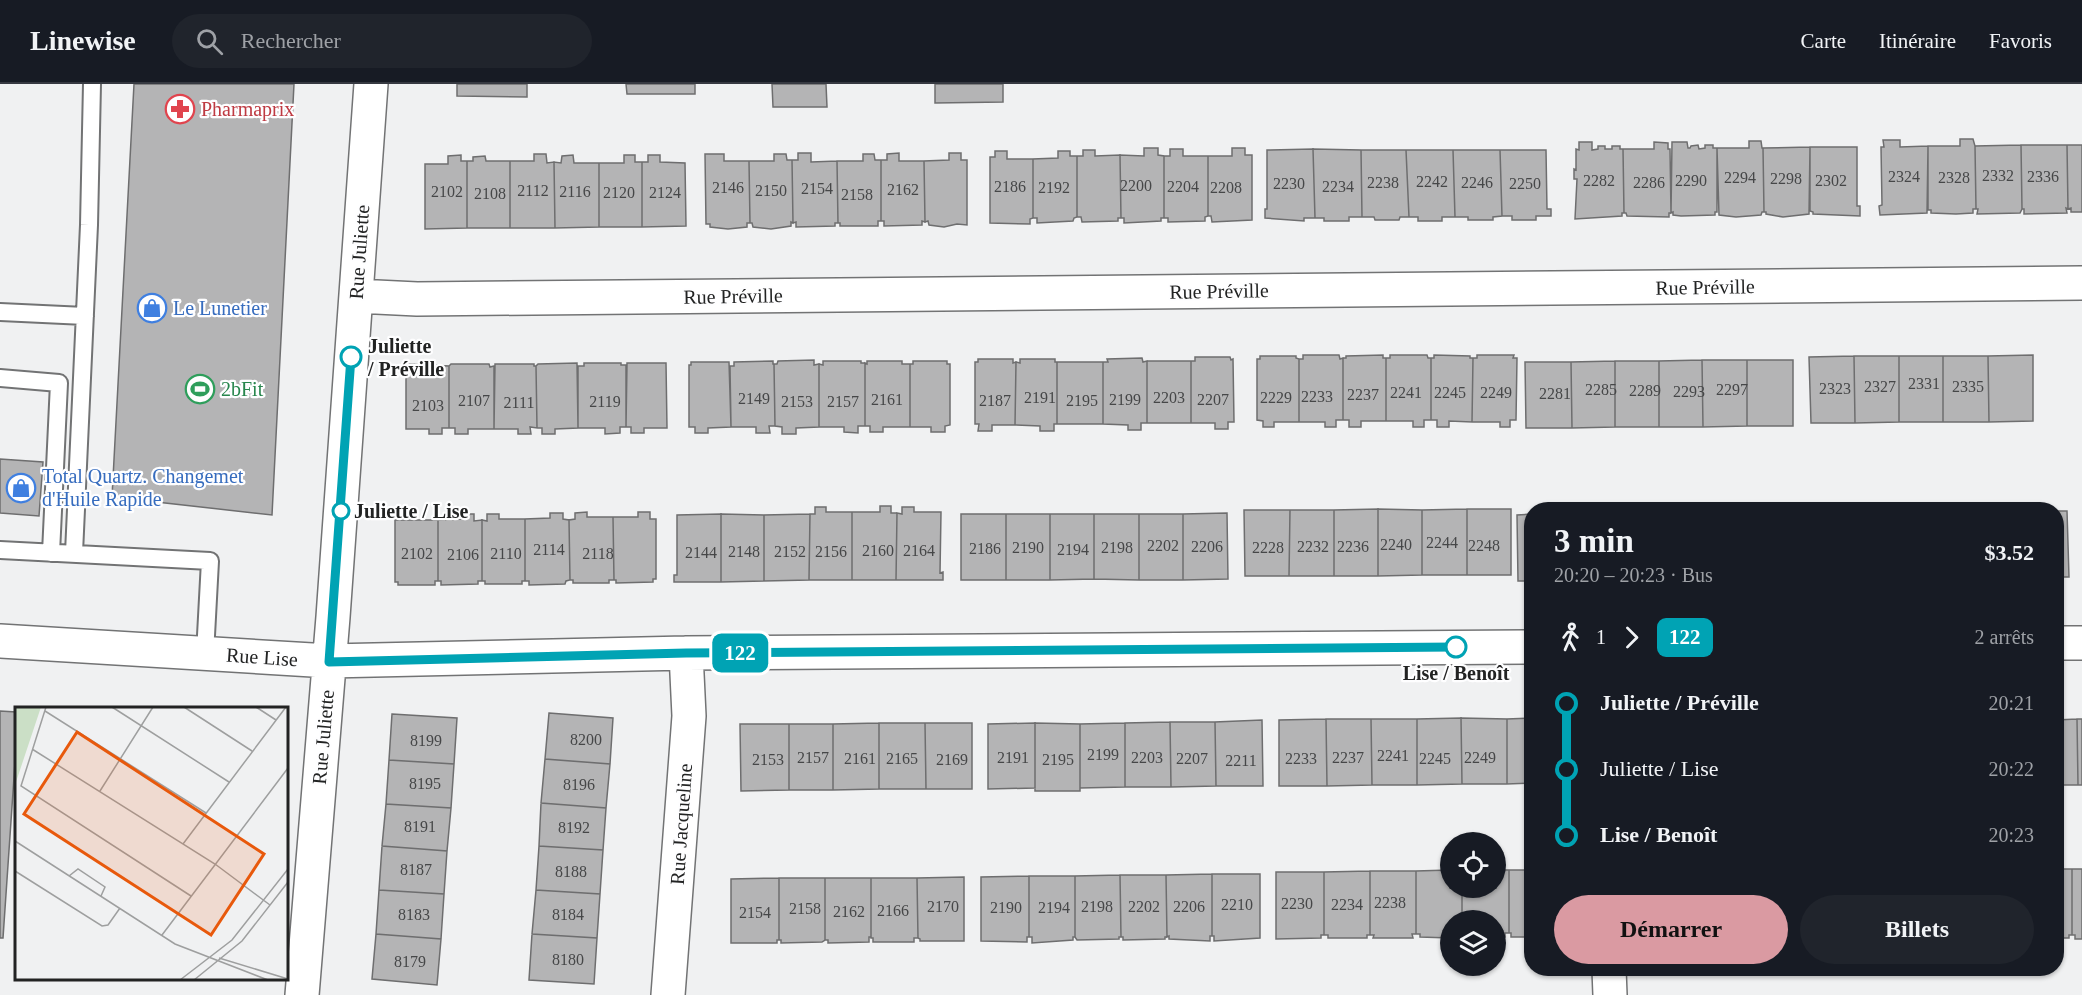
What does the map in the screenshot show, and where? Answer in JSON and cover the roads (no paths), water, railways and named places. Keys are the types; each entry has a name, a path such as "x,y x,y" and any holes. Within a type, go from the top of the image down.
{"street":[{"name":"Rue Juliette","path":"302,995 371,84"},
{"name":"Rue Préville","path":"356,296 441,299 2082,284"},
{"name":"Rue Lise","path":"0,640 329,662 686,653 1524,647"},
{"path":"2064,643 2082,643"},
{"name":"Rue Jacqueline","path":"668,995 689,716 686,653"},
{"path":"1610,976 1610,995"}],"lane":[{"path":"74,554 85,316 92,84"},
{"path":"0,312 85,316"},
{"path":"0,378 59,383 51,553"},
{"path":"0,550 210,561 206,654"}],"place":[{"name":"Pharmaprix","path":"180,109"},
{"name":"Le Lunetier","path":"152,308"},
{"name":"Juliette / Préville","path":"351,357"},
{"name":"2bFit","path":"200,389"},
{"name":"Total Quartz. Changemet d'Huile Rapide","path":"21,488"},
{"name":"Juliette / Lise","path":"341,511"},
{"name":"Lise / Benoît","path":"1456,647"}]}
